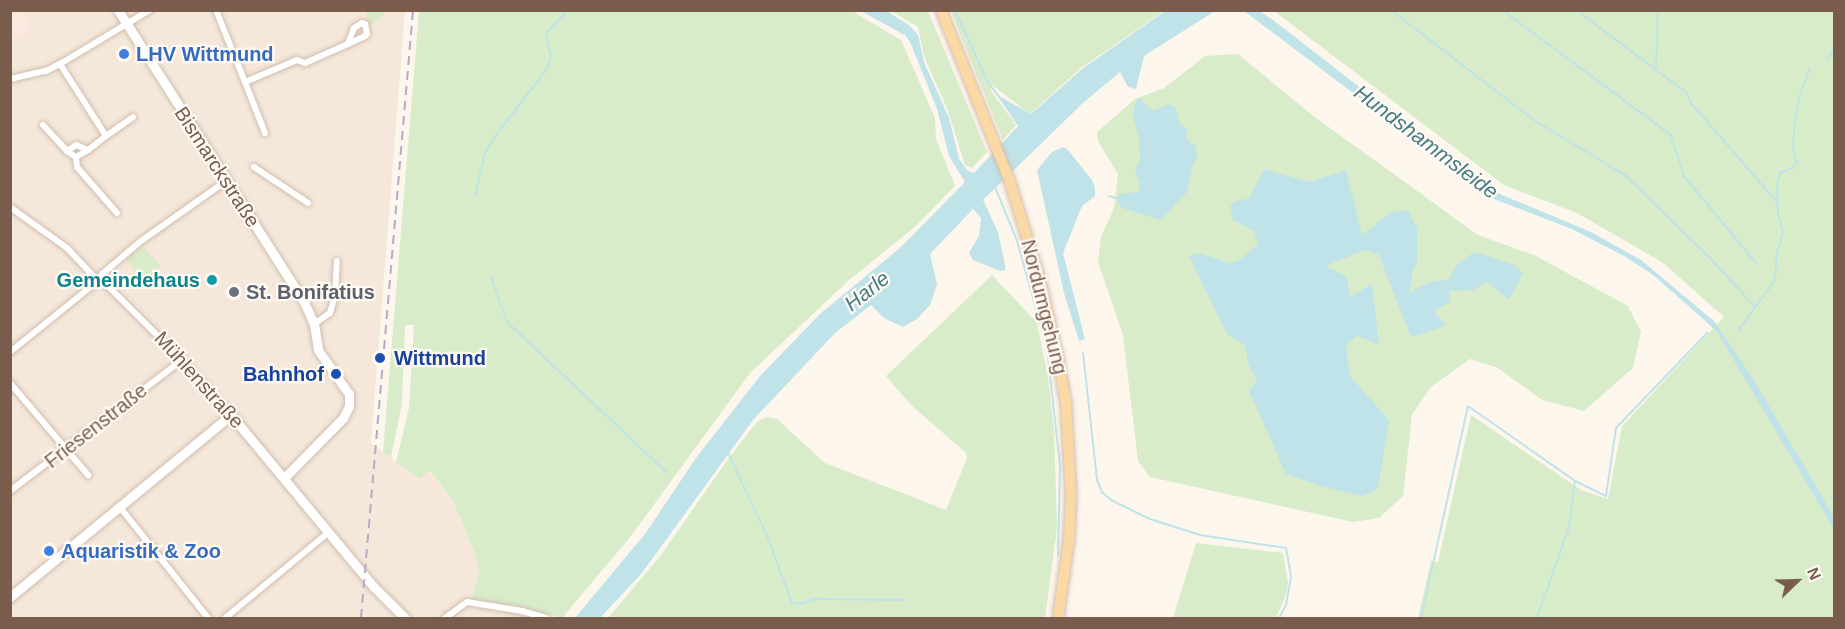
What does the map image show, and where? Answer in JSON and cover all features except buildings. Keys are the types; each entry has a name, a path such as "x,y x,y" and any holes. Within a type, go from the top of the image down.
{"main road":[{"name":"Nordumgehung","path":"941,10 1010,182 1050,317 1066,403 1070,517 1058,618"}],"street":[{"name":"Bismarckstraße","path":"118,10 126,27 306,304 314,324 318,350 349,394 347,410 343,418 284,478"},
{"path":"10,79 46,71 99,39 126,27 150,10"},
{"path":"216,10 265,133"},
{"path":"245,82 297,60 305,63 348,44"},
{"path":"60,64 106,136"},
{"path":"76,157 133,117"},
{"path":"43,125 67,151 76,157 78,167 117,213"},
{"path":"67,151 76,145 88,150"},
{"path":"254,166 308,203"},
{"path":"10,352 98,281 102,274 141,241 226,182"},
{"name":"Mühlenstraße","path":"10,207 67,248 98,281 109,287 182,360 231,415 365,577 405,618"},
{"path":"314,324 330,313 335,296 337,261"},
{"name":"Friesenstraße","path":"10,491 182,360"},
{"path":"10,383 88,475"},
{"path":"10,597 231,415"},
{"path":"119,506 208,618"},
{"path":"225,618 329,532"},
{"path":"444,618 467,603 522,611 546,618"}],"shaded area":[{"path":"10,11 405,11 371,443 420,479 430,470 453,501 473,548 479,570 516,607 557,618 11,618"},
{"path":"10,11 21,11 31,29 11,39"}],"green space":[{"path":"366,11 386,11 369,27"},
{"path":"419,11 852,11 901,40 935,118 936,139 955,186 916,226 849,280 750,373 631,536 562,618 472,599 479,570 473,548 453,501 430,470 420,479 396,462 409,408 414,325 405,325 402,404 391,457 383,452"},
{"path":"891,11 928,11 987,152 972,168 965,165 948,111 924,56 918,27"},
{"path":"951,11 1164,11 1081,68 1030,114 992,85 991,91 1016,125 1003,140"},
{"path":"1274,11 1834,11 1834,618 1418,618 1431,561 1438,562 1471,415 1581,490 1608,499 1622,426 1724,317 1662,262 1577,213 1504,185"},
{"path":"1238,54 1312,115 1478,235 1534,255 1628,306 1641,332 1633,368 1584,411 1542,400 1498,368 1470,359 1432,386 1412,414 1403,496 1379,518 1353,522 1150,477 1138,461 1123,335 1098,262 1101,237 1114,208 1118,174 1098,141 1097,132 1135,99 1164,88 1205,56"},
{"path":"142,246 162,267 150,279 147,276 139,277 126,259"},
{"path":"992,275 1037,323 1048,377 1054,429 1057,528 1045,618 608,618 661,555 728,459 757,422 766,417 777,419 825,463 946,510 967,458 966,453 911,405 886,376"},
{"path":"1196,543 1283,553 1288,583 1286,595 1276,618 1173,618"}],"water":[{"name":"Harle","path":"861,11 887,11 910,26 918,35 924,62 949,118 959,159 968,171 974,173 1018,126 1001,101 1001,97 1031,114 1082,69 1165,11 1215,11 1144,56 1136,89 1128,87 1120,72 1084,102 983,200 998,232 1006,270 1000,271 973,260 969,253 979,236 981,218 973,209 930,254 937,285 930,305 917,319 903,327 884,318 871,305 835,333 753,420 642,573 600,618 575,618 645,534 696,458 760,376 820,314 901,247 965,182 949,156 937,109 911,44 906,36"},
{"name":"Hundshammsleide","path":"1244,11 1259,11 1273,20 1495,192 1591,232 1641,260 1715,322 1752,377 1834,517 1834,529 1717,332 1652,274 1624,256 1572,229 1494,199"},
{"path":"1139,98 1153,111 1168,104 1175,107 1180,124 1188,130 1186,139 1196,146 1197,158 1192,167 1187,192 1161,220 1122,208 1117,201 1119,194 1139,192 1140,184 1135,170 1140,159 1139,137 1133,117 1136,100"},
{"path":"1063,147 1092,180 1095,188 1095,196 1082,206 1063,253 1085,339 1079,341 1064,293 1037,170 1052,152"},
{"path":"1264,169 1309,182 1346,170 1362,235 1391,212 1408,210 1417,229 1417,262 1412,273 1410,292 1431,282 1448,280 1457,265 1474,252 1515,265 1523,274 1508,300 1488,282 1473,290 1450,291 1450,302 1434,311 1446,326 1411,337 1379,255 1365,250 1325,266 1347,277 1350,297 1372,284 1379,345 1357,336 1346,345 1350,376 1389,420 1378,488 1363,496 1320,486 1286,474 1249,391 1257,380 1248,364 1245,345 1227,334 1189,256 1199,253 1230,263 1240,260 1258,244 1254,231 1233,220 1230,207 1234,202 1249,198"}],"waterway":[{"path":"475,195 485,153 496,135 547,69 551,56 546,33 568,10"},
{"path":"955,10 987,81 1002,101"},
{"path":"1391,10 1534,120 1626,176 1712,260 1755,307"},
{"path":"1502,10 1671,135 1684,176 1756,263"},
{"path":"1576,10 1687,93 1690,102 1777,202"},
{"path":"1656,69 1658,10"},
{"path":"1827,60 1834,50"},
{"path":"1738,331 1775,280 1777,253 1783,232 1778,215 1777,184 1780,173 1793,168 1797,163 1793,148 1795,121 1800,95 1809,70"},
{"path":"995,187 1017,241 1047,348 1060,465 1058,555"},
{"path":"1109,196 1118,199"},
{"path":"491,277 507,322 666,472"},
{"path":"1421,618 1468,406 1575,481 1606,496 1616,428 1707,333"},
{"path":"1083,353 1097,480 1102,492 1111,500 1150,519 1200,535 1286,548 1291,577 1286,605 1279,618"},
{"path":"728,453 767,536 792,603 799,604 817,599 903,600"},
{"path":"1537,618 1569,527 1575,481"}],"railway":[{"path":"361,618 413,10"}],"place":[{"name":"LHV Wittmund","path":"124,54"},
{"name":"Gemeindehaus","path":"212,280"},
{"name":"St. Bonifatius","path":"234,292"},
{"name":"Wittmund","path":"380,358"},
{"name":"Bahnhof","path":"336,374"},
{"name":"Aquaristik & Zoo","path":"49,551"}]}
